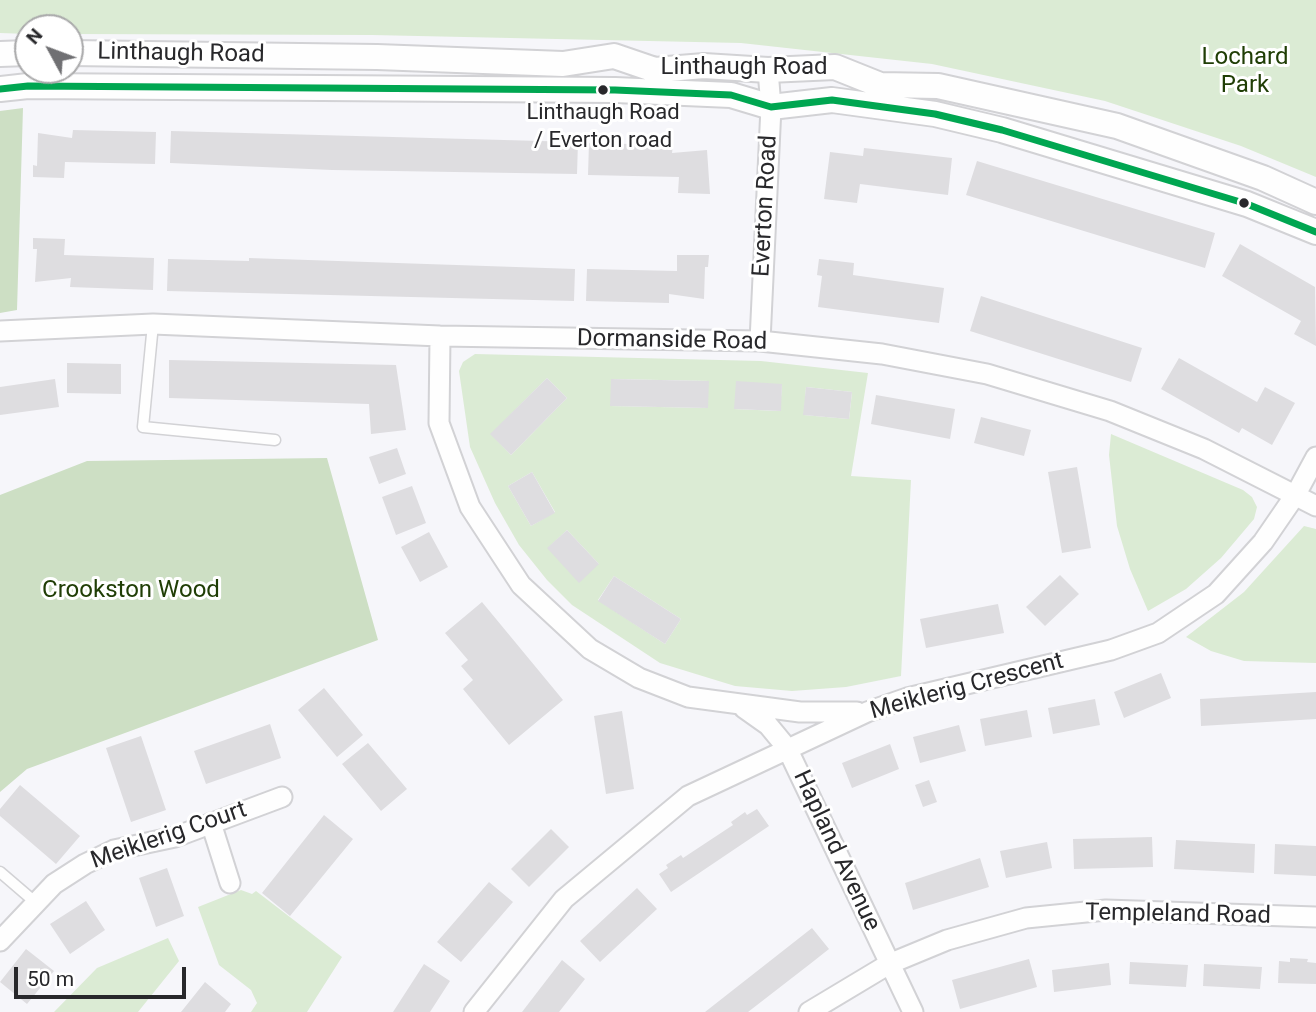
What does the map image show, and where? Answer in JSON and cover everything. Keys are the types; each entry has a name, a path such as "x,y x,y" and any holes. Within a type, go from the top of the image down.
{"street":[{"name":"Linthaugh Road","path":"84,53 377,57 564,64 614,55 655,70 704,66 768,71 835,66 880,85 938,86 1117,126 1263,178 1316,202"},
{"name":"Everton Road","path":"760,341 771,107 768,71"},
{"name":"Linthaugh Road","path":"0,89 42,86 615,90 731,95 771,107 832,100 935,114 1002,130 1247,204 1316,232"},
{"name":"Dormanside Road","path":"0,331 153,324 440,336 760,341 882,354 987,374 1110,411 1204,449 1316,506"},
{"path":"440,336 439,423 470,507 521,586 590,649 639,678 688,696 740,706 800,712 867,712"},
{"name":"Meiklerig Crescent","path":"474,1012 564,899 688,796 867,712 907,698 1111,650 1158,633 1216,594 1263,542 1296,494 1316,457"},
{"name":"Hapland Avenue","path":"740,706 768,725 787,748 913,1012"},
{"name":"Meiklerig Court","path":"0,941 35,902 63,878 114,850 176,837 282,797"},
{"path":"211,823 230,883"},
{"name":"Templeland Road","path":"809,1012 889,964 947,940 1026,918 1106,910 1316,917"}],"lane":[{"path":"153,324 143,427 275,440"},
{"path":"0,872 35,902"}],"green space":[{"name":"Lochard Park","path":"0,0 1316,0 1316,177 1241,146 1105,101 932,64 741,43 372,35 84,34 84,14 14,14 14,34 0,33"},
{"path":"23,108 17,310 0,313 0,111"},
{"path":"475,354 761,361 868,373 851,476 911,480 901,676 846,687 792,691 735,686 660,663 572,605 547,580 519,545 495,503 470,447 459,371 463,362","holes":["547,378 567,398 511,455 491,434","612,379 708,381 708,408 611,406","782,384 780,411 734,409","806,387 852,392 849,419 804,415","532,472 555,512 531,526 508,486","567,530 599,564 548,548","614,576 681,619 665,644 598,600"]},
{"path":"1111,434 1243,490 1252,497 1257,507 1254,519 1221,558 1186,589 1148,611 1130,569 1117,526 1109,455"},
{"name":"Crookston Wood","path":"327,458 378,640 27,769 0,792 0,495 87,461"},
{"path":"1304,526 1316,529 1316,663 1244,661 1211,651 1186,637 1244,592"},
{"path":"241,890 252,894 256,891 342,957 307,1012 251,1012 257,1003 251,990 219,965 198,907"},
{"path":"168,938 179,961 138,1012 54,1012 97,968"}],"building":[{"path":"73,130 156,132 155,164 65,162 64,178 33,177 33,165 37,166 38,133 72,138"},
{"path":"171,131 578,142 577,174 332,170 170,163"},
{"path":"589,143 673,145 672,153 707,150 710,194 678,193 679,177 588,175"},
{"path":"864,148 952,158 948,195 860,184 857,203 824,199 830,152 863,156"},
{"path":"977,161 1215,233 1205,268 966,195"},
{"path":"33,238 65,239 64,255 154,258 153,290 70,287 71,278 35,282 37,249 33,249"},
{"path":"1240,244 1315,287 1316,346 1294,334 1301,321 1222,276"},
{"path":"677,255 709,255 708,267 705,267 704,299 669,294 669,303 586,301 587,269 677,271"},
{"path":"249,258 575,269 574,301 167,291 168,259 249,261"},
{"path":"819,259 854,263 853,275 944,288 939,323 818,307 822,276 817,275"},
{"path":"981,296 1142,348 1131,382 970,331"},
{"path":"1179,358 1257,402 1265,387 1295,403 1272,445 1242,428 1239,433 1161,389"},
{"path":"169,360 396,365 406,430 371,434 369,404 169,398"},
{"path":"67,363 121,364 121,394 67,393"},
{"path":"547,378 567,398 511,455 490,434"},
{"path":"55,379 59,407 0,415 0,387"},
{"path":"611,379 709,381 708,408 610,406"},
{"path":"736,381 782,384 781,411 734,409"},
{"path":"806,387 852,392 849,419 803,415"},
{"path":"876,395 955,409 950,439 871,424"},
{"path":"981,417 1031,430 1024,456 974,443"},
{"path":"397,448 406,474 379,484 369,457"},
{"path":"1077,467 1091,548 1062,553 1048,472"},
{"path":"532,472 555,513 531,526 508,486"},
{"path":"412,486 426,523 396,535 382,497"},
{"path":"567,530 599,564 579,583 547,548"},
{"path":"429,532 448,567 420,582 401,547"},
{"path":"1060,575 1079,594 1045,626 1026,607"},
{"path":"614,576 681,619 665,644 598,601"},
{"path":"482,602 563,700 509,745 463,689 473,680 461,666 468,660 445,633"},
{"path":"998,604 1004,633 926,648 920,619"},
{"path":"1161,673 1171,698 1124,718 1114,692"},
{"path":"324,688 363,735 337,757 298,710"},
{"path":"1316,692 1316,719 1201,726 1200,699"},
{"path":"1095,699 1100,725 1053,734 1048,708"},
{"path":"1027,710 1032,737 985,746 980,719"},
{"path":"622,711 634,789 606,794 594,716"},
{"path":"270,724 281,758 206,784 194,751"},
{"path":"959,725 966,751 920,763 913,737"},
{"path":"141,736 166,810 131,822 106,748"},
{"path":"368,743 407,789 381,811 342,764"},
{"path":"890,744 899,769 852,788 842,763"},
{"path":"929,780 937,802 923,807 915,785"},
{"path":"20,785 80,836 56,864 0,816 0,809"},
{"path":"757,809 769,826 671,892 659,874 668,868 666,865 681,855 683,858 733,825 731,822 745,812 747,815"},
{"path":"324,815 353,839 290,916 262,893"},
{"path":"551,829 569,847 529,887 511,869"},
{"path":"1152,837 1153,867 1074,869 1073,839"},
{"path":"1176,840 1255,844 1254,873 1174,869"},
{"path":"1047,842 1052,868 1006,878 1000,851"},
{"path":"1275,844 1316,846 1316,876 1274,874"},
{"path":"980,858 989,887 913,910 905,883"},
{"path":"167,868 184,916 156,927 139,878"},
{"path":"489,882 513,902 461,962 437,942"},
{"path":"637,888 657,909 600,962 580,941"},
{"path":"86,901 105,930 70,954 50,924"},
{"path":"812,928 829,949 810,964 748,1012 705,1012"},
{"path":"26,949 54,971 27,1004 0,982"},
{"path":"1290,958 1308,959 1307,962 1316,963 1316,984 1278,983 1279,961 1290,962"},
{"path":"1029,959 1037,987 960,1009 952,980"},
{"path":"562,960 585,979 559,1012 522,1012"},
{"path":"1130,962 1188,965 1186,987 1129,984"},
{"path":"1109,963 1111,985 1054,992 1052,970"},
{"path":"424,964 450,981 430,1012 393,1012"},
{"path":"1204,964 1262,967 1260,989 1203,986"},
{"path":"205,982 231,1004 225,1012 181,1012"}],"transit line":[{"path":"0,89 28,86 615,90 731,95 771,107 832,100 935,114 1002,130 1247,204 1316,232"}],"place":[{"name":"Linthaugh Road / Everton road","path":"603,90"}]}
